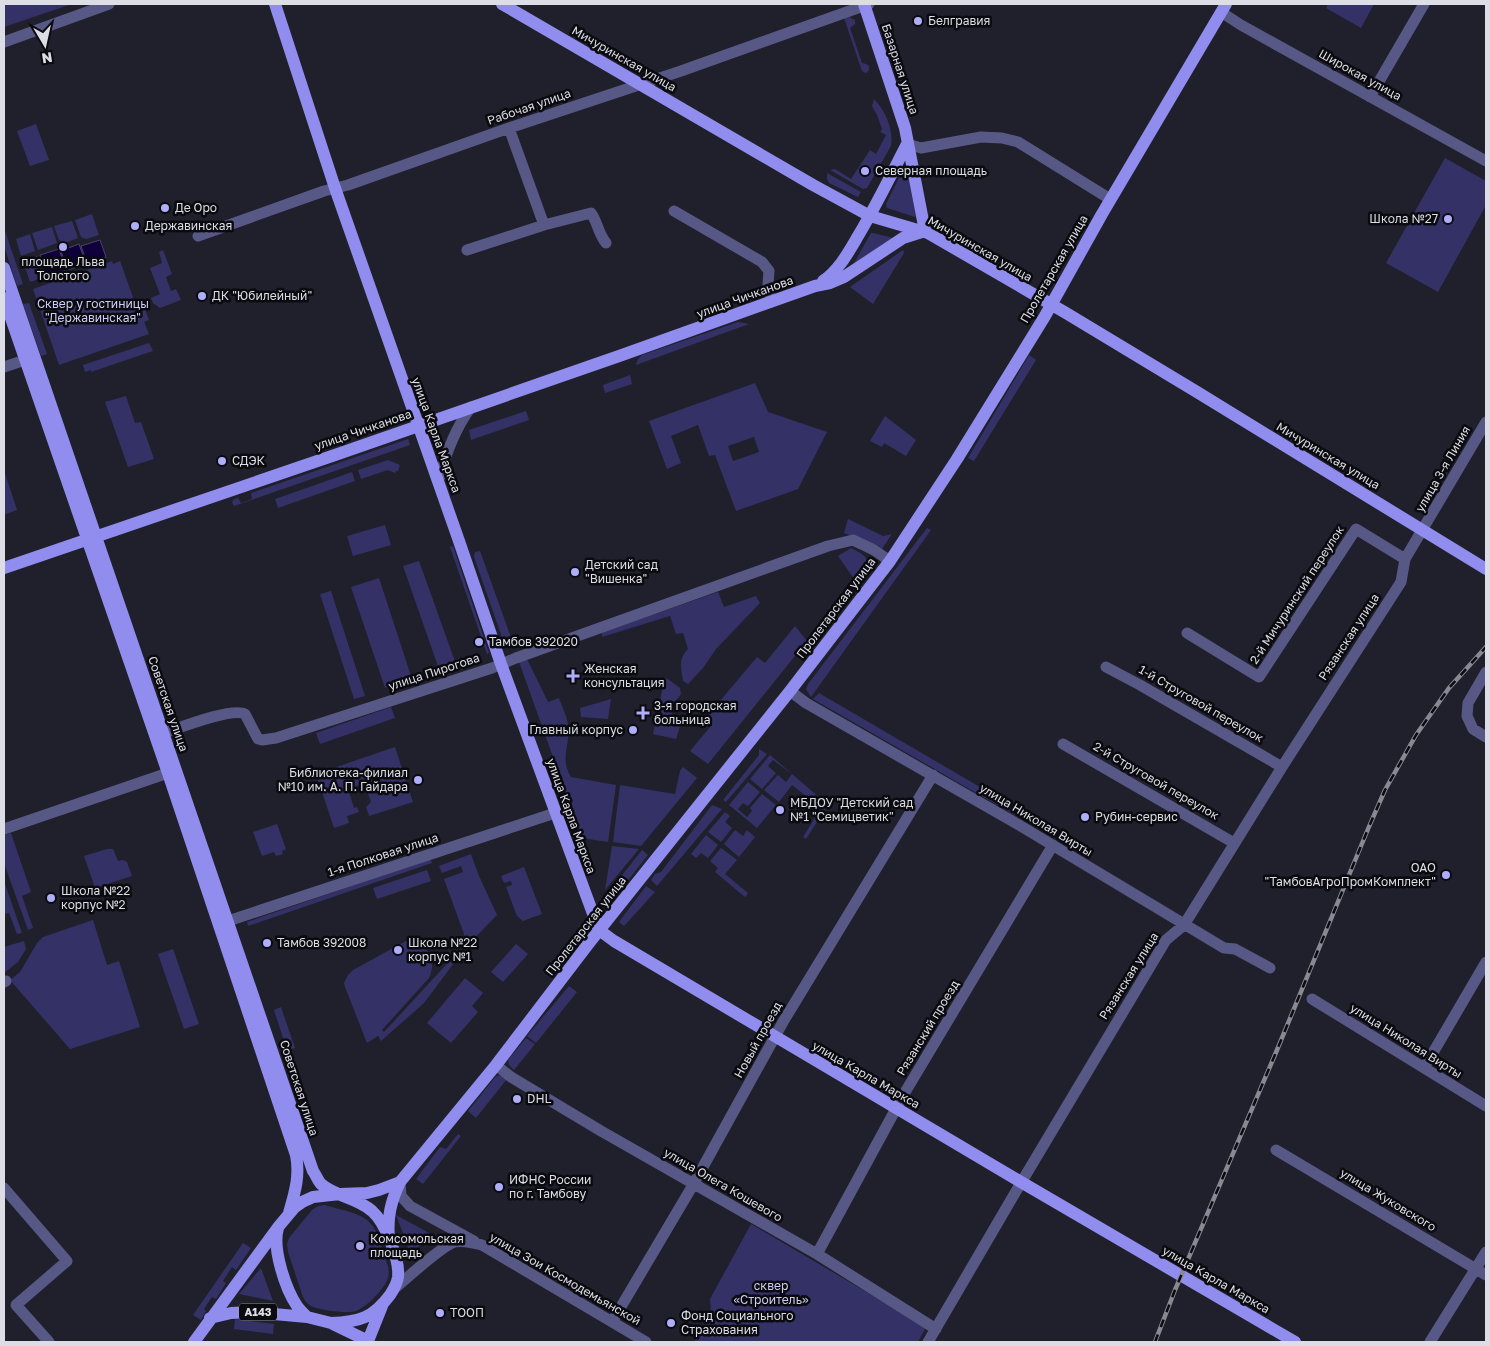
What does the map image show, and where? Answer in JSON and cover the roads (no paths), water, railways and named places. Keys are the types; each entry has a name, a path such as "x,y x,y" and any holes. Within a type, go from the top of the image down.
{"main road":[{"name":"улица Карла Маркса","path":"275,4 334,188 501,664 599,930 775,1037 1295,1342"},
{"name":"Мичуринская улица","path":"502,4 813,186 870,216 925,231 1051,305 1486,569"},
{"name":"Базарная улица","path":"866,4 905,128 925,231"},
{"name":"Пролетарская улица","path":"400,1182 496,1065 599,930 790,691 890,561 957,459 1051,305 1110,199 1224,8"},
{"path":"816,286 840,266 870,216 908,144"},
{"name":"улица Чичканова","path":"4,568 471,408 844,277 903,238 925,231"},
{"name":"Советская улица","path":"4,268 91,537 164,733 224,922 305,1150 320,1183 340,1194"},
{"path":"4,298 91,537 168,774 224,922 296,1155 299,1170 296,1191 289,1213"},
{"path":"194,1342 289,1213 302,1202 313,1197 367,1193 400,1182"},
{"path":"389,1238 389,1212 400,1182"},
{"path":"331,1323 357,1321 374,1313 394,1288 398,1277 398,1265 382,1223 373,1211 359,1202 340,1194"},
{"path":"279,1226 275,1237 278,1258 291,1295 298,1307 308,1317 331,1323 368,1342 382,1305"},
{"name":"А143","path":"210,1318 231,1313 252,1312 308,1317"}],"street":[{"path":"4,42 109,4"},
{"name":"Рабочая улица","path":"198,236 509,128 690,68 866,4"},
{"path":"1370,97 1424,4"},
{"name":"Широкая улица","path":"1224,8 1370,97 1486,160"},
{"path":"509,128 544,226"},
{"path":"908,144 921,148 981,137 1002,138 1018,142 1110,199"},
{"path":"674,211 762,262 769,270 768,284 771,302"},
{"path":"467,250 591,213 597,221 601,238 606,242"},
{"path":"4,367 25,360"},
{"path":"438,482 446,452 465,415 471,408"},
{"name":"улица 3-я Линия","path":"1423,530 1486,422"},
{"name":"2-й Мичуринский переулок","path":"1187,633 1259,677 1356,530 1405,559"},
{"name":"Рязанская улица","path":"928,1342 1166,940 1184,925 1282,767 1401,582 1405,559 1423,530"},
{"name":"улица Пирогова","path":"164,733 214,717 240,712 245,714 258,739 276,738 501,664 828,546 853,540 874,550 890,561"},
{"name":"1-й Струговой переулок","path":"1106,666 1282,767"},
{"path":"1486,672 1468,703 1467,716 1472,729 1486,737"},
{"name":"улица Николая Вирты","path":"790,691 806,704 933,775 1184,925 1224,948 1236,950 1270,968"},
{"name":"2-й Струговой переулок","path":"1063,744 1234,843"},
{"path":"4,828 168,774"},
{"name":"Новый проезд","path":"612,1322 694,1185 775,1037 933,775"},
{"name":"1-я Полковая улица","path":"224,922 556,813"},
{"name":"Рязанский проезд","path":"816,1254 897,1108 1053,846"},
{"path":"1424,1068 1486,962"},
{"name":"улица Николая Вирты","path":"1312,999 1486,1106"},
{"name":"улица Олега Кошевого","path":"496,1065 512,1077 601,1132 816,1254 936,1329"},
{"name":"улица Жуковского","path":"1276,1150 1395,1219 1481,1272"},
{"path":"400,1182 401,1196 410,1206 482,1245"},
{"path":"4,1188 67,1261 16,1305 49,1342"},
{"name":"улица Зои Космодемьянской","path":"394,1288 441,1250 454,1242 482,1245 646,1342"},
{"path":"1430,1342 1481,1272 1486,1252"}],"railway":[{"path":"1155,1342 1175,1290 1385,790 1416,735 1449,688 1486,647"}],"place":[{"name":"Белгравия","path":"918,21"},
{"name":"Северная площадь","path":"865,171"},
{"name":"Де Оро","path":"165,208"},
{"name":"Школа №27","path":"1448,219"},
{"name":"Державинская","path":"135,226"},
{"name":"площадь Льва Толстого","path":"63,247"},
{"name":"ДК \"Юбилейный\"","path":"202,296"},
{"name":"СДЭК","path":"222,461"},
{"name":"Детский сад \"Вишенка\"","path":"575,572"},
{"name":"Тамбов 392020","path":"479,642"},
{"name":"Женская консультация","path":"573,676"},
{"name":"3-я городская больница","path":"643,713"},
{"name":"Главный корпус","path":"633,730"},
{"name":"Библиотека-филиал №10 им. А. П. Гайдара","path":"418,780"},
{"name":"МБДОУ \"Детский сад №1 \"Семицветик\"","path":"780,810"},
{"name":"Рубин-сервис","path":"1085,817"},
{"name":"ОАО \"ТамбовАгроПромКомплект\"","path":"1446,875"},
{"name":"Школа №22 корпус №2","path":"51,898"},
{"name":"Тамбов 392008","path":"267,943"},
{"name":"Школа №22 корпус №1","path":"398,950"},
{"name":"DHL","path":"517,1099"},
{"name":"ИФНС России по г. Тамбову","path":"499,1187"},
{"name":"Комсомольская площадь","path":"360,1246"},
{"name":"ТООП","path":"440,1313"},
{"name":"Фонд Социального Страхования","path":"671,1323"}],"park label":[{"name":"Сквер у гостиницы \"Державинская\"","path":"93,311"},
{"name":"сквер «Строитель»","path":"771,1293"}]}
